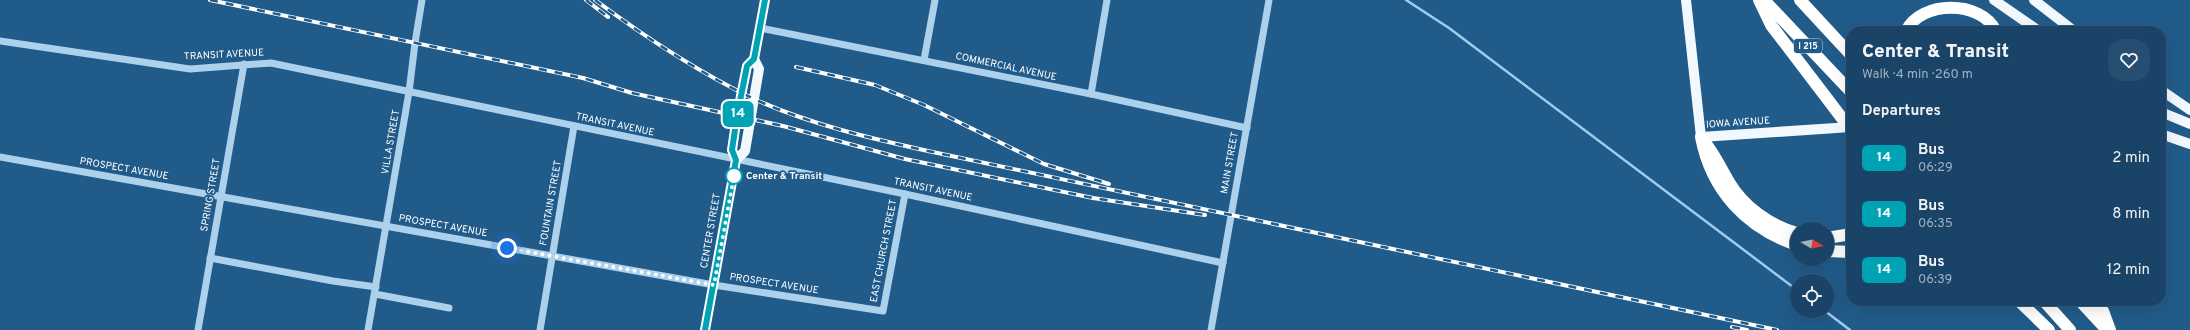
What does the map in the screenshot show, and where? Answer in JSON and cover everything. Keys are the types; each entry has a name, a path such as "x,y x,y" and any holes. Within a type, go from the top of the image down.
{"highway":[{"path":"1759,0 1771,25 1845,129"},
{"name":"I 215","path":"1764,0 1846,87"},
{"name":"I 215","path":"1800,0 1846,50"},
{"path":"1909,26 1913,18 1928,5 1951,2 1972,7 1988,18 1993,26"},
{"path":"1701,138 1714,154 1729,183 1744,202 1768,220 1790,230"},
{"path":"1701,138 1705,157 1716,183 1738,209 1761,228 1790,242"},
{"path":"1834,237 1846,235"},
{"path":"1834,251 1846,252"},
{"path":"2024,306 2049,330"},
{"path":"2048,306 2070,330"},
{"path":"2085,306 2108,330"},
{"path":"2099,306 2103,310 2108,330"}],"main road":[{"name":"CENTER STREET","path":"706,330 736,160 745,151 759,69 754,59 765,0"},
{"name":"IOWA AVENUE","path":"1686,0 1701,138 1845,129"},
{"path":"1994,0 2032,26"},
{"path":"2034,0 2068,26"},
{"path":"2166,93 2190,110"},
{"path":"2166,114 2190,124"},
{"path":"2166,135 2190,144"}],"street":[{"name":"VILLA STREET","path":"368,330 410,92 414,43 422,0"},
{"path":"924,60 935,0"},
{"path":"1091,94 1107,0"},
{"name":"MAIN STREET","path":"1211,330 1269,0"},
{"name":"COMMERCIAL AVENUE","path":"760,28 1091,94 1247,128"},
{"name":"TRANSIT AVENUE","path":"0,41 190,69 271,63 905,194 1223,263"},
{"name":"SPRING STREET","path":"198,330 244,64"},
{"name":"FOUNTAIN STREET","path":"540,330 574,126"},
{"name":"PROSPECT AVENUE","path":"0,157 714,285 883,311"},
{"name":"EAST CHURCH STREET","path":"883,311 905,194"},
{"path":"210,258 333,281 449,308"}],"waterway":[{"path":"1406,0 1449,28 1790,285"},
{"path":"1834,318 1850,330"}],"railway":[{"path":"210,0 583,78 632,93 783,126 905,159 1093,198 1205,215"},
{"path":"586,0 608,17"},
{"path":"595,0 692,66 733,89 775,108 840,130 928,151 1777,330"},
{"path":"796,67 875,85 924,105 1044,164 1109,184"},
{"path":"1732,327 1747,330"}],"bus line":[{"name":"14","path":"705,330 736,160 732,150 737,116 747,66 754,59 765,0"}],"place":[{"name":"Center & Transit","path":"734,176"}],"route":[{"path":"507,248 714,285 734,176"}]}
